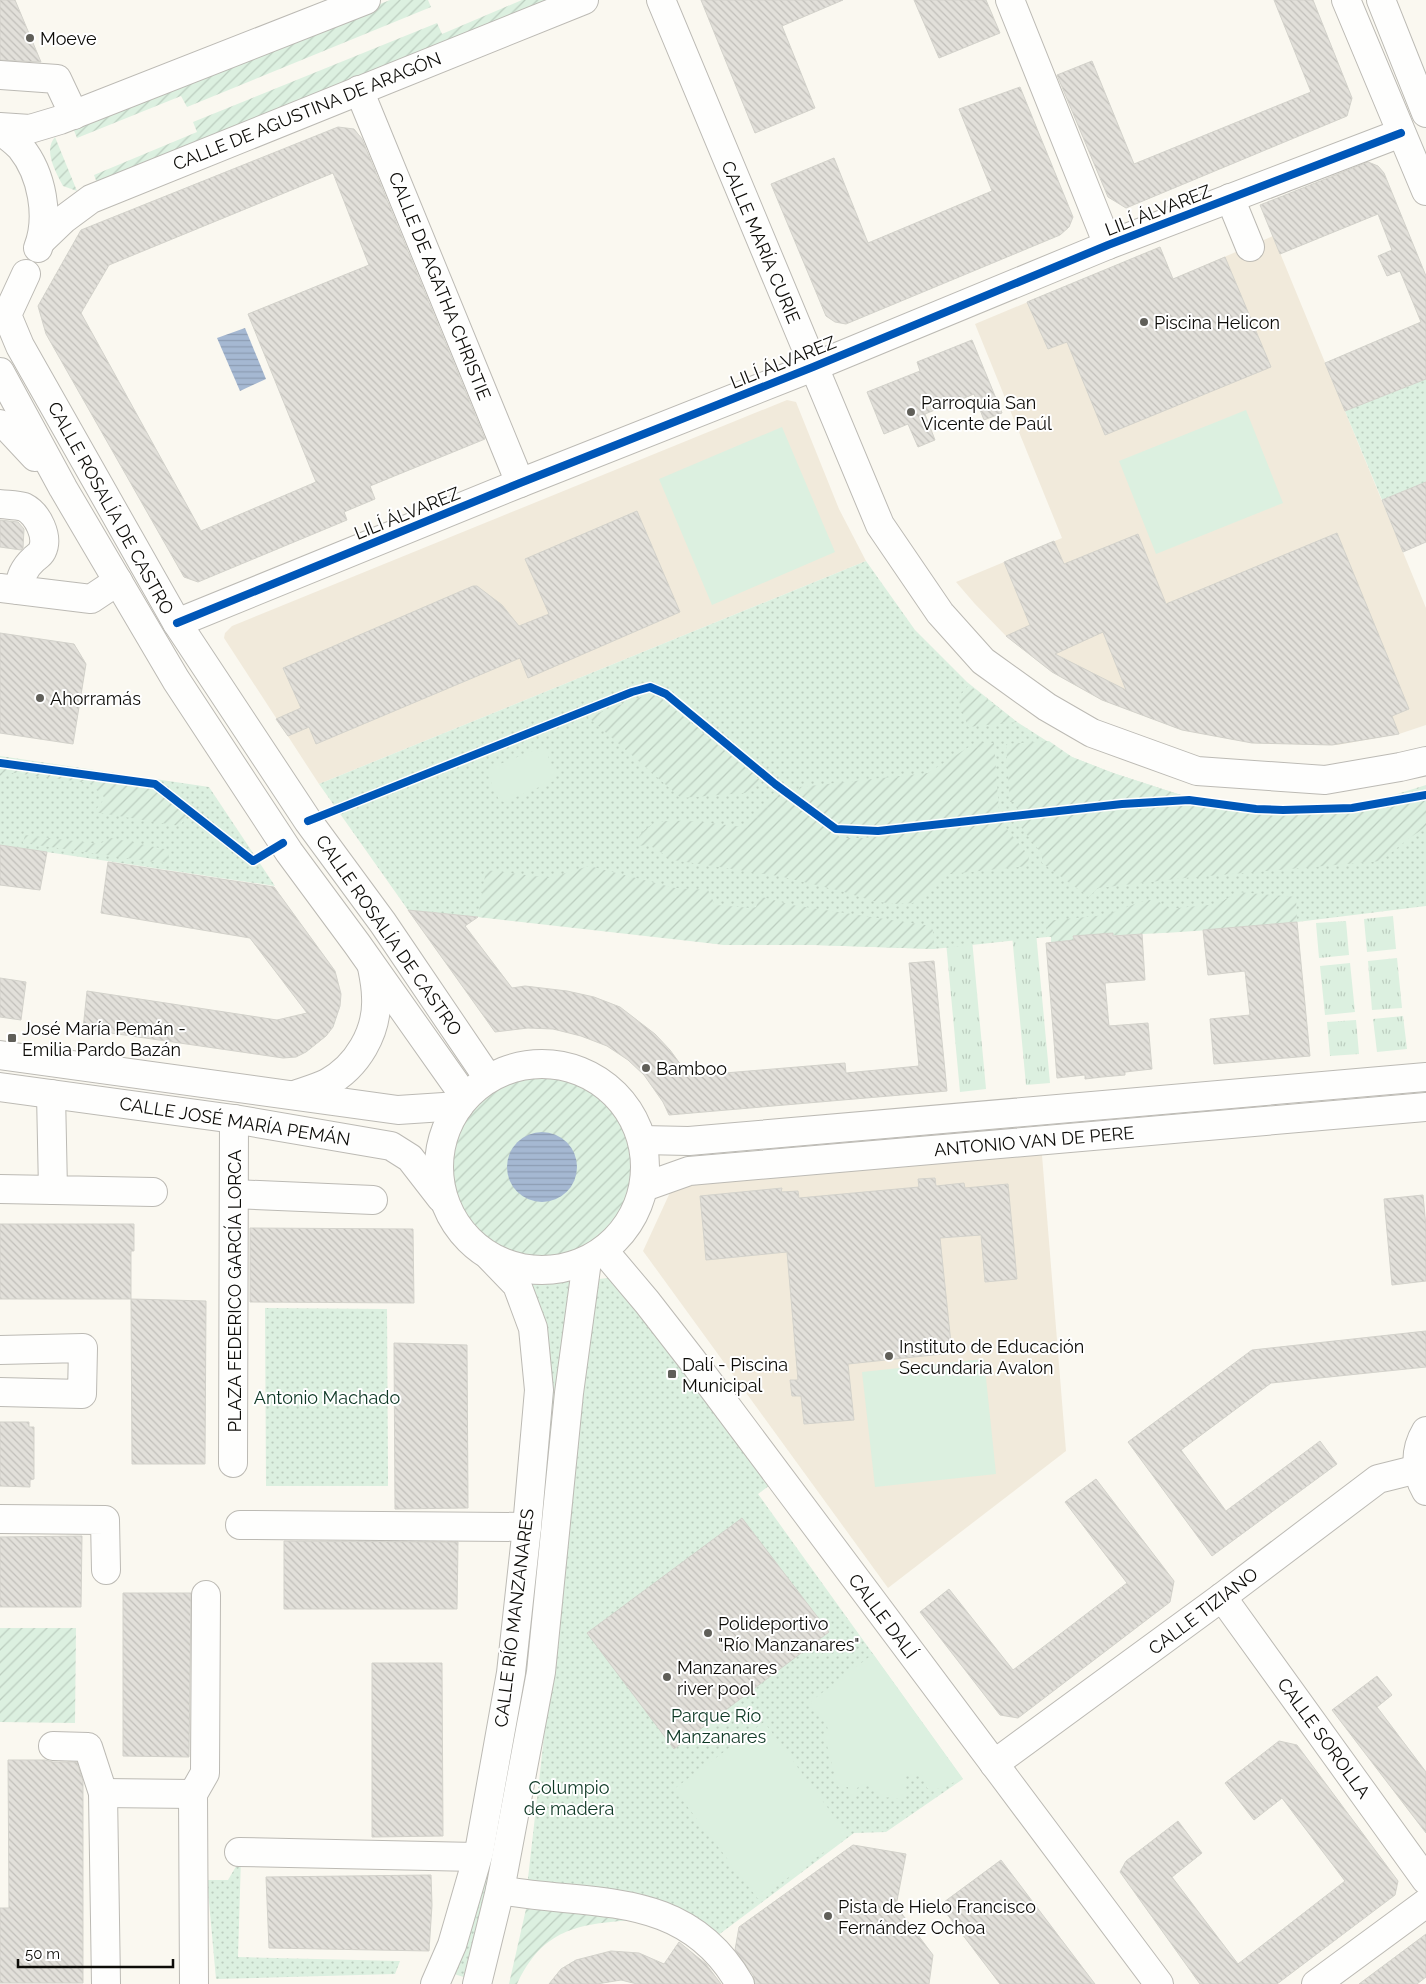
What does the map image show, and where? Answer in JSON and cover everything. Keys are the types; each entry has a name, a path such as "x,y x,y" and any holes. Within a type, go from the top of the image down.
{"street":[{"path":"0,128 30,129 74,115 325,8 366,0"},
{"name":"CALLE DE AGUSTINA DE ARAGÓN","path":"41,241 64,219 91,199 584,0"},
{"name":"CALLE MARÍA CURIE","path":"661,0 880,525 940,613 983,661 1047,707 1092,733 1196,771 1325,780 1426,761"},
{"path":"1010,0 1108,245"},
{"path":"1346,0 1426,190"},
{"path":"1381,0 1426,113"},
{"path":"0,75 57,79 74,115"},
{"name":"CALLE DE AGATHA CHRISTIE","path":"359,90 520,483"},
{"path":"0,128 21,148 37,177 44,208 41,241 35,258 26,274 7,295 0,299"},
{"name":"LILÍ ÁLVAREZ","path":"176,623 1108,245 1402,133"},
{"path":"1230,198 1250,247"},
{"name":"CALLE ROSALÍA DE CASTRO","path":"26,274 7,315 20,346 176,623 308,821 383,923 488,1078"},
{"name":"CALLE ROSALÍA DE CASTRO","path":"0,372 64,488 176,680 289,852 372,965 462,1102"},
{"path":"0,424 8,428 64,488"},
{"path":"0,504 22,507 30,512 37,520 45,543 41,553 25,568 21,576 9,589"},
{"path":"9,589 91,599 118,581"},
{"path":"293,1095 327,1083 345,1070 364,1049 374,1022 376,999 372,965"},
{"name":"CALLE JOSÉ MARÍA PEMÁN","path":"0,1055 398,1110 462,1102"},
{"path":"541,1063 563,1066 583,1072 601,1083 617,1096 630,1114 642,1140 646,1166 644,1187 634,1215 620,1236 595,1256 561,1270 536,1271 511,1266 490,1258 468,1240 454,1223 444,1202 438,1170 440,1146 450,1119 462,1102 488,1078 516,1067 541,1063"},
{"name":"ANTONIO VAN DE PERE","path":"642,1140 689,1141 1426,1077"},
{"name":"CALLE JOSÉ MARÍA PEMÁN","path":"0,1087 234,1120 391,1146 410,1158 444,1202"},
{"path":"51,1094 53,1190"},
{"name":"ANTONIO VAN DE PERE","path":"644,1187 689,1171 1426,1107"},
{"name":"PLAZA FEDERICO GARCÍA LORCA","path":"233,1464 234,1120"},
{"path":"0,1189 153,1192"},
{"path":"234,1194 373,1200"},
{"name":"CALLE DALÍ","path":"595,1256 647,1302 692,1360 1159,1984"},
{"name":"CALLE RÍO MANZANARES","path":"477,1984 500,1890 541,1672 569,1393 595,1256"},
{"name":"CALLE RÍO MANZANARES","path":"435,1984 452,1945 476,1857 511,1673 527,1527 538,1390 533,1328 516,1284 490,1258"},
{"path":"0,1350 82,1348 82,1394 0,1392"},
{"path":"1422,1480 1416,1457 1426,1431"},
{"name":"CALLE TIZIANO","path":"994,1764 1222,1597 1378,1479 1422,1480"},
{"path":"0,1519 105,1520 106,1570"},
{"path":"240,1525 527,1527"},
{"path":"194,1984 193,1794 205,1773 206,1595"},
{"name":"CALLE SOROLLA","path":"1222,1597 1426,1880"},
{"path":"53,1746 88,1748 103,1792 106,1984"},
{"path":"103,1792 193,1794"},
{"path":"238,1852 476,1857"},
{"path":"500,1890 525,1895 616,1902 669,1918 689,1929 710,1945 731,1967 740,1984"},
{"path":"1316,1984 1426,1903"}],"shaded area":[{"path":"1273,236 1426,608 1426,725 1399,734 1337,745 1252,743 1182,730 1102,700 1052,672 1006,636 956,582 1062,538 975,324 1160,247 1173,279"},
{"path":"787,400 796,402 839,509 866,561 319,784 224,638 225,633 232,626"},
{"name":"Instituto de Educación Secundaria Avalon","path":"1042,1155 1066,1451 888,1588 643,1251 673,1186"}],"green space":[{"path":"390,0 428,0 431,7 187,107 181,96 77,138 73,128"},
{"path":"522,0 552,0 97,183 94,175 197,132 193,122 437,23 442,34"},
{"path":"55,137 77,191 63,186 54,168 50,149"},
{"path":"1426,379 1426,482 1382,500 1345,411"},
{"path":"1246,410 1283,503 1156,554 1119,461"},
{"path":"782,427 835,552 712,605 659,479"},
{"path":"866,561 915,630 967,682 1017,722 1072,757 1113,773 1181,795 1278,808 1332,807 1394,795 1426,785 1426,906 1297,922 1203,930 1073,936 1074,940 1051,942 1051,937 1047,937 934,949 815,945 725,945 630,932 408,910 319,784"},
{"path":"969,685 1017,722 968,727 958,698"},
{"path":"653,695 662,699 759,779 757,785 745,793 681,798 588,717 644,696"},
{"path":"1049,741 1072,757 1113,773 1181,795 1018,810 1018,802 1010,802 1006,744"},
{"path":"975,743 994,743 998,812 878,829 836,827 796,797 800,787 928,773"},
{"path":"540,748 545,749 556,780 504,802 499,800 487,773 490,768"},
{"path":"0,756 209,787 275,886 0,845"},
{"path":"0,767 154,788 186,813 186,817 180,826 94,812 105,798 89,783 15,773 7,773 0,776"},
{"path":"775,792 841,838 864,838 1001,822 1029,856 1028,866 950,874 944,876 913,903 894,904 873,901 779,876 673,860 649,845 635,846 643,831 658,822 682,821 744,827 750,823"},
{"path":"1426,800 1426,827 1381,861 1185,878 1098,888 1089,897 1042,863 1042,854 1017,822 1019,819 1188,805 1274,816 1360,813"},
{"path":"25,835 99,844 111,838 169,850 168,864 23,843"},
{"path":"589,866 675,888 708,890 715,905 751,908 756,907 759,899 762,897 792,905 931,926 934,949 815,945 725,945 478,917 486,870 549,878"},
{"path":"1237,892 1296,897 1297,922 1213,930 1073,936 1074,940 1051,942 1051,937 1047,937 1046,921 1106,915 1148,900 1158,901 1168,909 1218,904"},
{"path":"1393,916 1396,949 1367,952 1364,919"},
{"path":"1346,921 1349,955 1319,958 1316,923"},
{"path":"1035,922 1050,1083 1026,1085 1011,924"},
{"path":"971,929 986,1089 960,1092 945,931"},
{"path":"1397,958 1402,1008 1372,1010 1368,961"},
{"path":"1350,963 1355,1012 1325,1015 1320,966"},
{"path":"1403,1016 1407,1049 1377,1052 1373,1019"},
{"path":"1356,1020 1359,1054 1330,1056 1327,1022"},
{"path":"536,1075 559,1076 571,1079 597,1094 618,1116 627,1133 633,1151 632,1188 626,1205 616,1222 603,1237 589,1248 574,1256 550,1261 511,1255 494,1248 479,1236 461,1213 452,1188 449,1168 455,1137 470,1109 493,1088 507,1081"},
{"path":"578,1275 549,1552 473,1980 451,1973 533,1510 523,1282"},
{"name":"Parque Río Manzanares","path":"617,1277 777,1480 758,1494 963,1779 886,1832 854,1833 717,1936 527,1887 555,1640 590,1280"},
{"name":"Antonio Machado","path":"265,1308 387,1309 388,1486 266,1486"},
{"path":"984,1359 996,1474 875,1487 862,1372"},
{"path":"0,1628 76,1628 75,1723 0,1722"},
{"path":"873,1654 963,1779 932,1791 927,1788 922,1775 906,1774 905,1798 898,1799 893,1797 881,1798 866,1784 857,1788 858,1794 849,1794 848,1787 838,1787 824,1734 828,1731 827,1726 810,1702"},
{"path":"764,1722 848,1835 758,1899 674,1789"},
{"path":"241,1858 238,1957 400,1961 395,1974 216,1979 207,1880 228,1880"},
{"path":"526,1909 633,1915 633,1920 595,1924 564,1933 538,1951 517,1984 509,1984"}],"water":[{"path":"245,328 266,379 240,391 217,338"},
{"path":"542,1132 555,1135 567,1142 574,1154 577,1167 574,1180 567,1192 555,1199 542,1202 529,1199 517,1192 510,1180 507,1167 510,1154 517,1142 529,1135"}],"building":[{"path":"0,0 15,0 41,62 0,60"},
{"path":"701,0 843,0 782,26 815,108 755,133"},
{"path":"914,0 986,0 1000,33 939,58"},
{"path":"1274,0 1313,0 1352,98 1347,116 1126,208 1108,197 1057,75 1092,61 1134,164 1311,92"},
{"path":"1020,87 1073,217 1069,227 1060,235 846,324 835,322 826,316 771,184 834,158 868,243 992,191 959,109"},
{"path":"338,127 354,129 362,139 485,439 370,486 375,499 344,512 347,520 198,582 184,577 46,334 38,306 81,230","holes":["333,173 369,265 248,314 316,482 201,531 81,313 109,265"]},
{"path":"1368,162 1378,166 1384,173 1426,276 1426,379 1345,411 1325,363 1421,322 1400,271 1387,276 1378,256 1392,250 1378,214 1280,254 1260,205"},
{"name":"Piscina Helicon","path":"1160,247 1173,279 1225,257 1271,367 1105,435 1067,342 1048,349 1027,302"},
{"path":"972,340 1002,413 984,420 974,394 925,414 935,440 918,447 908,424 884,434 867,392 920,371 917,362"},
{"path":"1426,482 1426,542 1403,552 1382,500"},
{"path":"637,511 680,612 528,678 520,658 316,744 309,727 288,736 276,719 301,708 283,668 473,586 477,586 502,605 519,626 549,614 525,559"},
{"path":"0,520 18,522 24,529 23,548 21,550 0,547"},
{"path":"1337,533 1409,709 1392,716 1399,734 1332,745 1252,743 1182,730 1102,700 1052,672 1006,636 1030,625 1004,562 1054,541 1064,564 1138,534 1166,604","holes":["1103,632 1126,690 1055,654"]},
{"name":"Ahorramás","path":"0,633 74,644 86,664 73,744 0,733"},
{"path":"0,845 47,852 40,890 0,885"},
{"path":"108,862 274,887 335,971 341,994 340,1006 333,1027 326,1036 306,1052 296,1057 283,1058 83,1029 87,991 277,1020 307,1013 250,938 101,913"},
{"path":"408,910 478,917 465,926 512,988 525,986 567,991 594,997 620,1007 655,1034 670,1050 689,1076 845,1063 846,1073 919,1066 909,963 934,961 947,1091 669,1115 663,1102 644,1075 628,1060 607,1046 581,1036 553,1029 528,1028 495,1032"},
{"path":"1297,922 1310,1056 1214,1064 1210,1019 1250,1015 1245,971 1208,975 1203,930"},
{"path":"1113,933 1113,936 1142,934 1145,980 1105,983 1109,1026 1148,1023 1152,1069 1125,1072 1125,1075 1085,1079 1085,1075 1057,1078 1046,943 1074,940 1073,936"},
{"path":"0,978 26,982 21,1020 0,1017"},
{"path":"935,1178 936,1186 964,1183 965,1188 1008,1184 1017,1279 985,1282 981,1235 940,1238 952,1353 848,1364 854,1420 804,1424 801,1396 792,1396 790,1380 798,1380 787,1252 706,1260 700,1196 782,1188 781,1192 798,1191 799,1198 919,1187 918,1179"},
{"path":"1423,1195 1426,1227 1426,1281 1392,1285 1384,1199"},
{"path":"0,1224 134,1224 134,1251 131,1251 131,1299 0,1299"},
{"path":"250,1228 413,1229 414,1303 250,1302"},
{"path":"131,1299 206,1301 205,1464 132,1464"},
{"path":"1426,1331 1426,1367 1271,1383 1181,1450 1226,1511 1320,1441 1337,1464 1212,1556 1128,1442 1252,1350"},
{"path":"394,1343 467,1345 468,1508 395,1509"},
{"path":"0,1422 29,1422 29,1427 34,1427 34,1479 30,1480 30,1487 0,1486"},
{"path":"1096,1479 1174,1581 1170,1602 1018,1718 1000,1715 920,1612 949,1589 1013,1670 1127,1583 1065,1502"},
{"name":"Polideportivo \"Río Manzanares\"","path":"742,1518 829,1632 674,1749 587,1633"},
{"path":"82,1536 81,1607 0,1607 0,1537"},
{"path":"284,1541 458,1542 457,1609 284,1609"},
{"path":"123,1593 191,1593 189,1757 123,1756"},
{"path":"372,1663 442,1663 443,1836 372,1837"},
{"path":"1377,1676 1392,1695 1377,1707 1426,1772 1426,1833 1332,1710"},
{"path":"1279,1741 1297,1745 1398,1881 1395,1895 1277,1984 1200,1984 1120,1872 1126,1861 1178,1821 1202,1853 1172,1877 1238,1964 1345,1881 1282,1798 1254,1820 1225,1783"},
{"path":"8,1760 77,1762 83,1781 83,1983 0,1983 0,1908 9,1908"},
{"name":"Pista de Hielo Francisco Fernández Ochoa","path":"853,1845 906,1854 896,1906 933,1955 929,1984 755,1984 753,1975 735,1950 739,1927"},
{"path":"1001,1860 1095,1984 1000,1984 940,1905"},
{"path":"431,1875 432,1905 429,1951 269,1948 266,1877"},
{"path":"1426,1934 1426,1977 1417,1984 1359,1984"},
{"path":"679,1942 706,1964 721,1984 637,1984 621,1980 597,1984 549,1984 561,1969 576,1960 611,1951 639,1953 664,1964"}],"cycle path":[{"path":"177,623 520,483 813,367 1108,245 1401,133"},
{"path":"308,821 632,692 650,687 666,694 775,784 836,829 878,831 1122,804 1189,800 1256,809 1352,808 1426,795"},
{"path":"0,763 155,784 253,861 283,843"}],"place":[{"name":"Moeve","path":"30,38"},
{"name":"Piscina Helicon","path":"1144,322"},
{"name":"Parroquia San Vicente de Paúl","path":"911,412"},
{"name":"Ahorramás","path":"40,698"},
{"name":"José María Pemán - Emilia Pardo Bazán","path":"12,1038"},
{"name":"Bamboo","path":"646,1068"},
{"name":"Instituto de Educación Secundaria Avalon","path":"889,1356"},
{"name":"Dalí - Piscina Municipal","path":"672,1374"},
{"name":"Polideportivo \"Río Manzanares\"","path":"708,1633"},
{"name":"Manzanares river pool","path":"667,1677"},
{"name":"Pista de Hielo Francisco Fernández Ochoa","path":"828,1916"}],"park label":[{"name":"Columpio de madera","path":"569,1797"}]}
